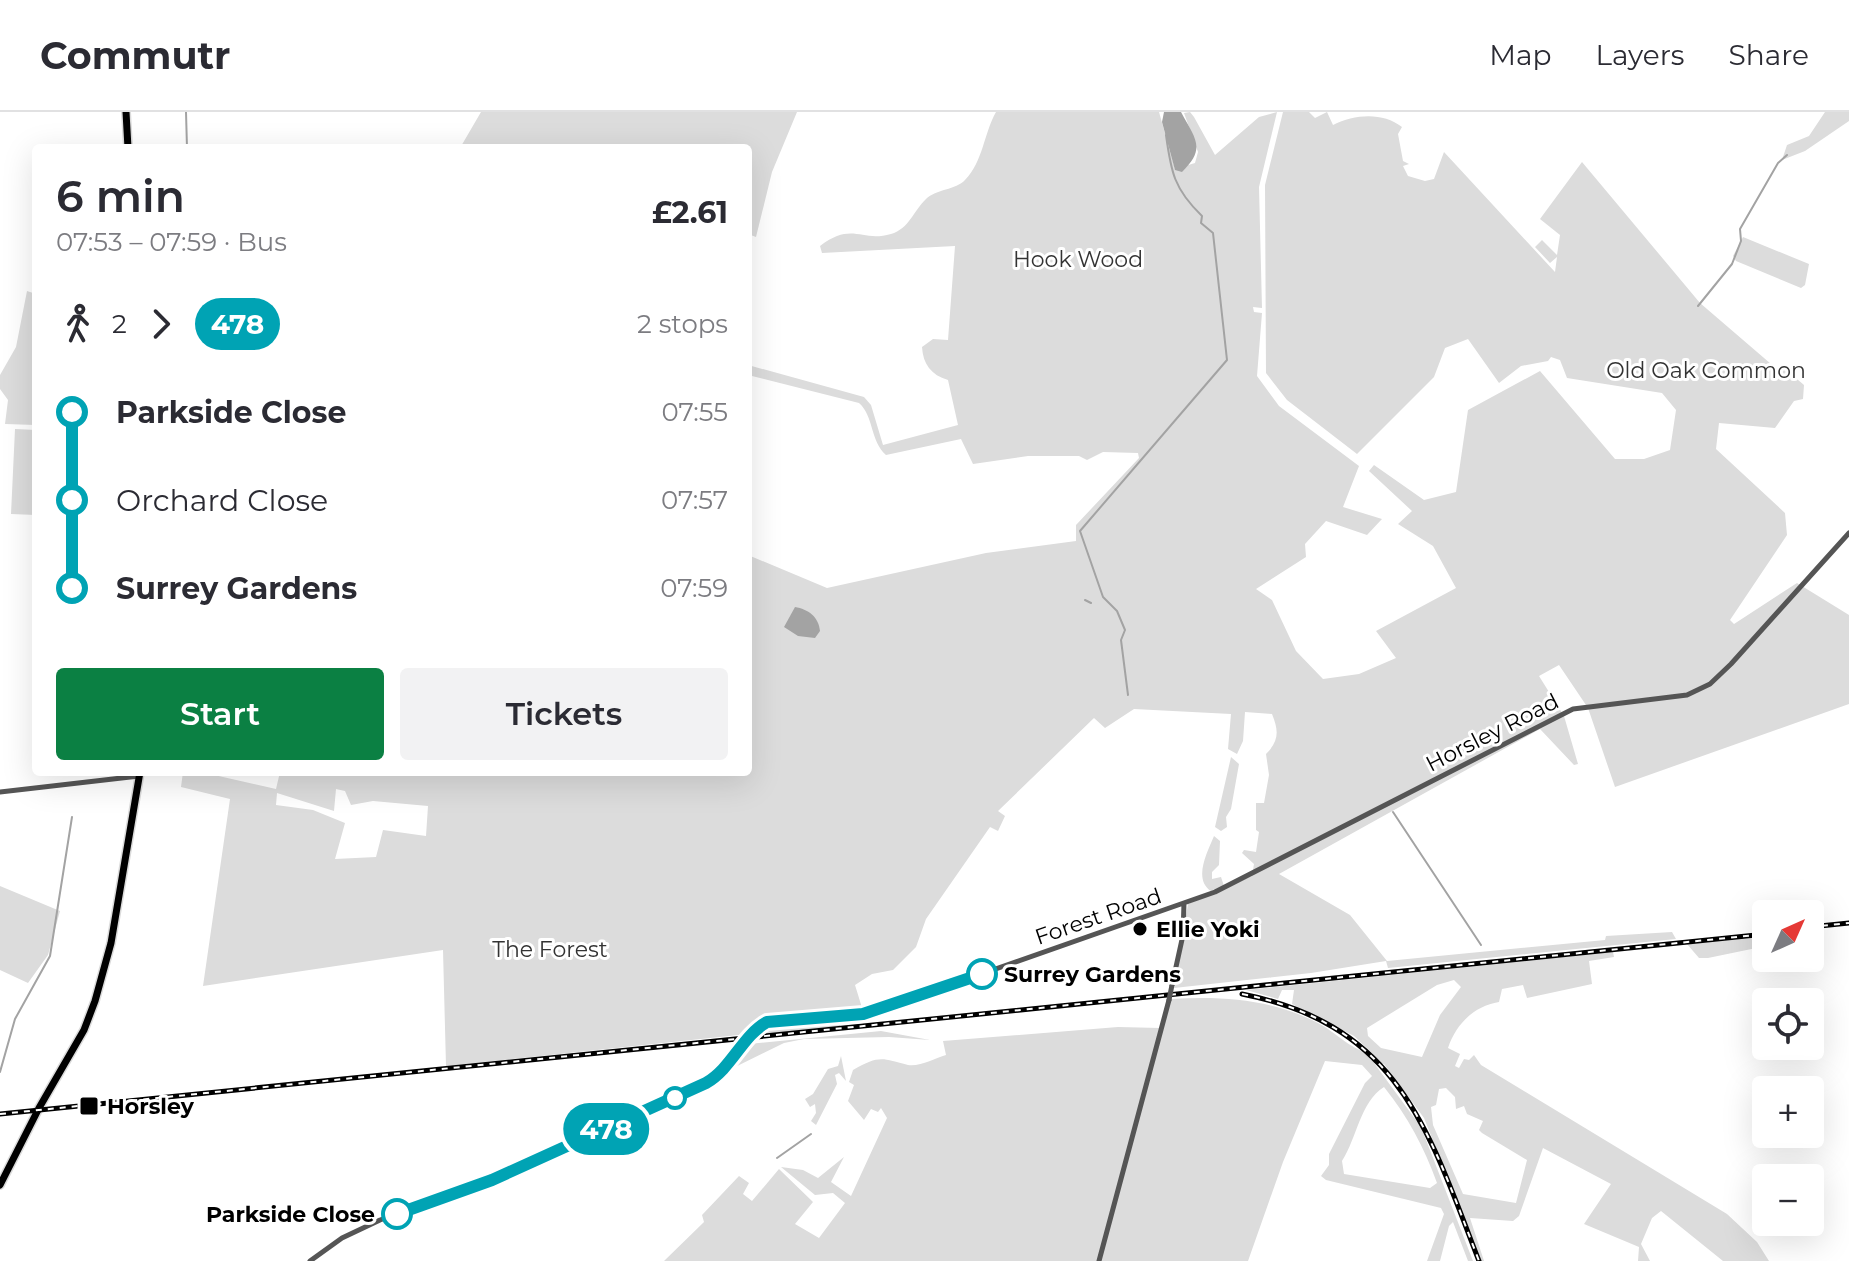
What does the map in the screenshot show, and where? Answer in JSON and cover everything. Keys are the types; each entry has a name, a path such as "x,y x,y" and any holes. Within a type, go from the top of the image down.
{"main road":[{"path":"126,112 128,144"},
{"path":"0,1185 39,1108 77,1044 95,1001 111,943 140,776"}],"street":[{"name":"Horsley Road","path":"1203,896 1278,863 1380,805 1573,709 1657,701 1687,695 1710,684 1849,533"},
{"path":"0,792 124,776"},
{"name":"Forest Road","path":"310,1261 342,1238 380,1220 492,1180 713,1079 758,1027 783,1020 870,1013 1203,896"},
{"path":"1099,1261 1169,1000 1183,935 1184,903"},
{"path":"1177,905 1183,915"}],"green space":[{"path":"481,112 797,112 772,172 756,237 752,236 752,144 462,144"},
{"path":"996,112 1159,112 1175,169 1195,163 1198,152 1184,113 1190,112 1194,117 1215,155 1259,117 1277,112 1259,187 1262,308 1253,307 1254,312 1262,313 1257,376 1279,406 1359,466 1343,507 1382,519 1367,535 1326,521 1305,544 1306,557 1256,589 1272,600 1296,651 1323,679 1359,674 1396,658 1376,631 1456,588 1433,546 1398,524 1412,511 1369,471 1374,465 1424,500 1456,492 1468,410 1540,371 1615,459 1644,459 1670,450 1676,410 1662,393 1567,378 1560,360 1551,357 1548,361 1521,366 1499,383 1468,339 1445,348 1434,377 1357,454 1287,400 1266,373 1265,185 1283,112 1309,112 1315,118 1327,112 1333,125 1369,116 1394,122 1402,127 1398,134 1403,161 1409,164 1403,166 1408,176 1425,181 1434,179 1444,152 1555,272 1557,257 1550,263 1535,247 1542,240 1557,255 1560,235 1540,219 1582,162 1700,303 1778,370 1784,368 1804,385 1803,399 1794,401 1775,428 1719,423 1716,449 1785,513 1787,535 1730,620 1734,624 1797,583 1849,615 1849,704 1615,787 1588,708 1559,665 1539,676 1564,716 1578,764 1574,765 1540,729 1279,874 1350,915 1387,961 1605,940 1606,936 1672,932 1676,939 1388,968 1386,961 1311,973 1174,988 1188,904 1252,876 1254,864 1242,853 1244,850 1256,852 1259,832 1256,830 1256,803 1264,803 1269,775 1266,754 1273,745 1277,731 1272,714 1245,712 1243,741 1237,754 1228,749 1231,714 1134,709 1105,728 1094,718 998,811 1005,816 998,831 990,827 926,919 916,947 893,970 872,974 855,985 863,1011 772,1017 761,1021 748,1034 446,1066 443,950 203,986 230,799 181,787 182,776 219,776 276,789 279,776 752,776 752,557 827,588 986,553 1076,541 1076,525 1139,458 1138,453 1103,452 1087,460 1079,456 1028,456 973,464 961,439 886,455 877,443 864,408 859,403 752,376 752,366 864,397 871,405 883,445 958,425 948,380 929,368 922,347 933,339 948,340 955,246 822,253 820,246 841,235 881,236 897,232 930,196 965,180 980,156","holes":["336,789 345,791 351,805 373,801 428,806 426,836 383,830 376,857 335,859 345,823 313,810 276,805 277,793 334,811"]},
{"path":"1825,112 1849,112 1849,121 1805,151 1782,160 1787,145 1809,136"},
{"path":"1743,237 1809,264 1805,285 1801,288 1736,261 1733,256"},
{"path":"27,291 32,293 32,425 5,424 8,400 0,389 0,375 16,347"},
{"path":"15,429 32,430 32,515 11,514"},
{"path":"1231,757 1239,764 1231,809 1226,817 1227,827 1221,831 1215,827"},
{"path":"1214,836 1220,841 1219,865 1212,872 1212,879 1221,877 1224,886 1211,891 1202,873"},
{"path":"0,886 60,911 48,955 28,983 0,970"},
{"path":"1752,938 1752,949 1708,958 1699,958 1687,944"},
{"path":"1613,952 1614,957 1589,961 1592,984 1527,998 1523,985 1502,989 1499,1002 1474,1012 1456,1031 1448,1048 1460,1054 1455,1066 1459,1068 1464,1059 1469,1060 1474,1055 1481,1065 1727,1214 1757,1242 1769,1261 1723,1261 1661,1211 1652,1218 1641,1244 1650,1261 1638,1261 1639,1247 1584,1224 1611,1184 1543,1148 1519,1216 1513,1221 1470,1218 1484,1261 1481,1261 1424,1118 1384,1064 1374,1063 1421,1127 1473,1261 1468,1261 1453,1222 1449,1226 1440,1261 1427,1261 1444,1214 1441,1208 1326,1180 1321,1176 1329,1165 1329,1154 1365,1083 1372,1076 1362,1065 1325,1061 1283,1162 1248,1261 664,1261 704,1222 702,1215 739,1176 749,1183 743,1194 752,1201 779,1169 813,1202 795,1224 819,1238 845,1203 833,1193 815,1195 781,1167 803,1170 818,1178 844,1157 831,1182 851,1196 887,1118 881,1108 878,1112 871,1109 864,1120 848,1101 854,1085 849,1082 853,1070 875,1060 922,1064 946,1055 943,1041 1118,1027 1160,1028 1171,999 1190,998 1246,1001 1283,1009 1318,1023 1351,1046 1373,1054 1354,1036 1292,1004 1294,990 1282,990 1278,999 1246,990","holes":["1454,980 1461,987 1440,1015 1422,1057 1381,1048 1368,1036 1367,1028 1437,985","1384,1087 1415,1133 1437,1183 1430,1188 1344,1174 1342,1161 1364,1111","1446,1088 1455,1097 1456,1109 1464,1106 1467,1114 1483,1121 1479,1130 1482,1133 1527,1160 1516,1203 1463,1194 1433,1125 1431,1107 1436,1105 1439,1089"]},
{"path":"841,1019 840,1026 756,1035 774,1022"},
{"path":"881,1031 930,1040 889,1037 804,1039 784,1043 725,1072 748,1044"},
{"path":"841,1056 846,1081 839,1073 835,1075 837,1084 816,1125 811,1121 816,1113 815,1104 810,1107 805,1099 813,1094 828,1069 838,1066"}],"shaded area":[{"path":"1164,112 1181,112 1194,137 1194,156 1182,172 1175,170 1162,122"},
{"path":"795,607 815,618 820,631 815,638 798,636 784,627"}],"waterway":[{"path":"186,112 187,144"},
{"path":"1128,695 1121,640 1125,630 1117,611 1103,597 1080,531 1227,360 1213,233 1201,223 1202,216 1180,188 1172,170 1166,135"},
{"path":"1698,306 1732,264 1741,241 1740,229 1778,163 1787,155"},
{"path":"1085,600 1091,603"},
{"path":"1393,812 1481,945"},
{"path":"0,1072 15,1019 50,956 72,817"},
{"path":"777,1158 811,1134"}],"railway":[{"path":"1824,926 1849,923"},
{"path":"0,1114 1752,935"},
{"path":"1242,994 1295,1009 1338,1030 1373,1057 1400,1090 1423,1127 1443,1168 1479,1261"}],"bus line":[{"name":"478","path":"397,1214 492,1180 706,1083 730,1064 758,1027 767,1022 863,1014 982,974"}],"place":[{"name":"Ellie Yoki","path":"1140,929"},
{"name":"Surrey Gardens","path":"982,974"},
{"name":"Horsley","path":"89,1106"},
{"name":"Parkside Close","path":"397,1214"}],"park label":[{"name":"Hook Wood","path":"1078,259"},
{"name":"Old Oak Common","path":"1706,370"},
{"name":"The Forest","path":"550,949"}]}
